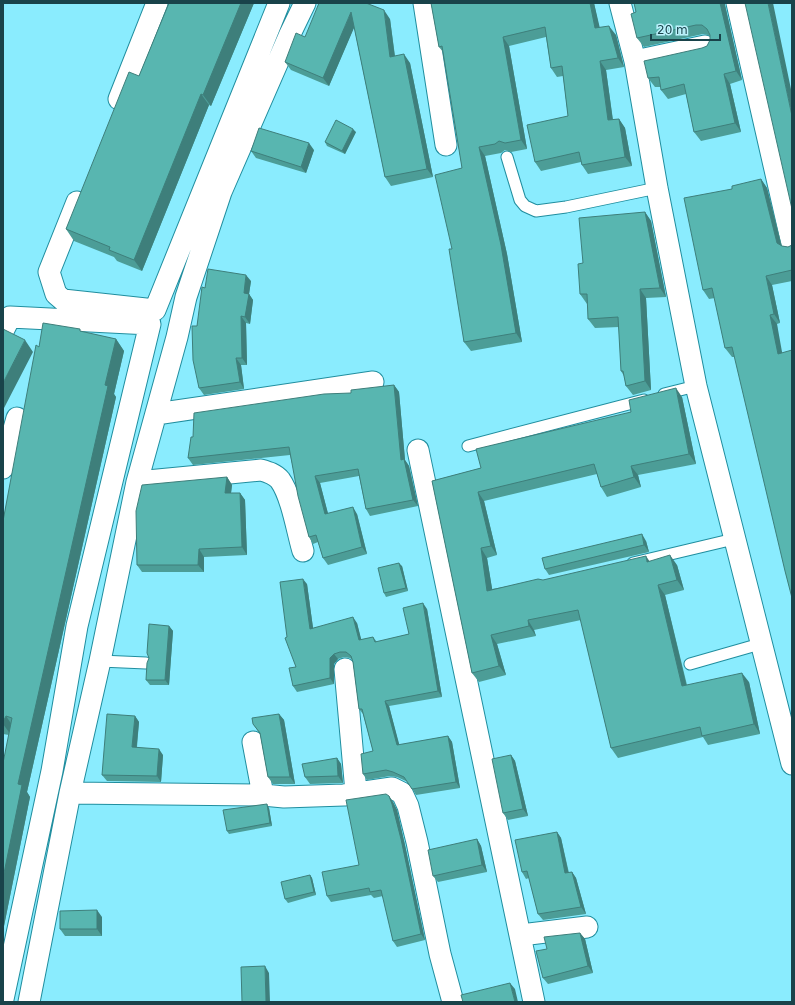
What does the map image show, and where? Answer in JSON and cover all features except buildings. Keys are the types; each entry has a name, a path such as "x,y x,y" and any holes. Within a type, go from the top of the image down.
{"street":[{"path":"111,119 157,3"},
{"path":"84,184 49,272 56,294 63,300 155,310 279,3"},
{"path":"29,1002 70,793 100,661 137,482 186,297 221,192 305,3"},
{"path":"424,3 446,145"},
{"path":"620,3 635,61 657,188 696,386 760,644 792,764"},
{"path":"737,3 792,244"},
{"path":"635,61 705,46"},
{"path":"3,331 10,317 150,324 77,626 52,771 3,999"},
{"path":"156,414 373,382"},
{"path":"3,468 17,418"},
{"path":"418,450 534,1002"},
{"path":"137,482 261,470 271,473 280,480 287,496 303,551"},
{"path":"345,669 356,792"},
{"path":"253,742 263,795"},
{"path":"70,793 263,795 284,797 344,794 392,788 402,793 408,806 418,842 440,954 453,1002"},
{"path":"521,935 586,927"}],"lane":[{"path":"507,157 520,200 526,206 536,211 566,207 657,188"},
{"path":"468,446 696,386"},
{"path":"625,564 734,539"},
{"path":"690,664 760,644"},
{"path":"100,661 146,663"}]}
